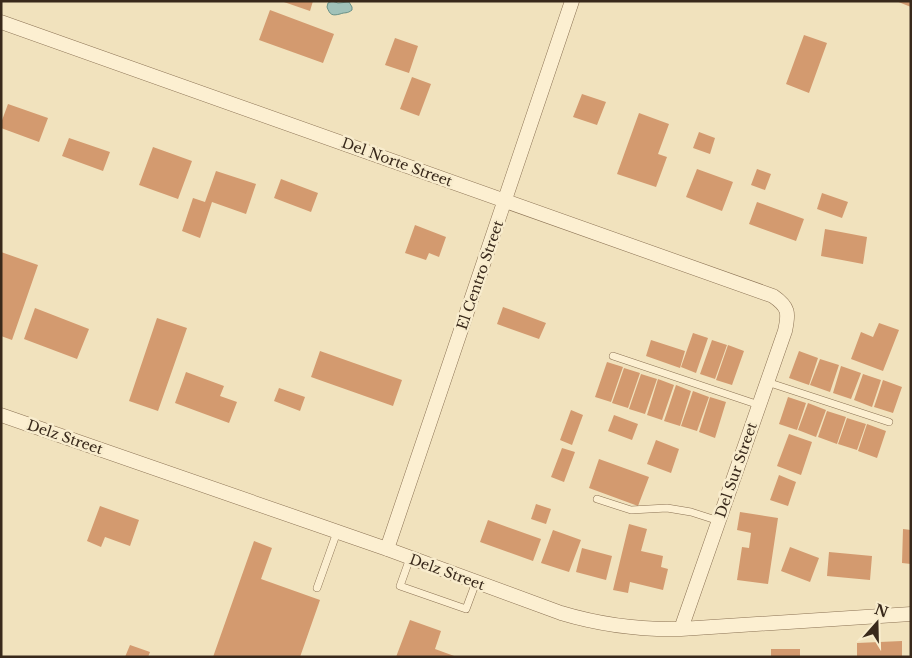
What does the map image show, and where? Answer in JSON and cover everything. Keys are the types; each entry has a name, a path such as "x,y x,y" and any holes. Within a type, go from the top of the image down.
{"street":[{"name":"El Centro Street","path":"387,549 572,1"},
{"name":"Del Norte Street","path":"1,22 773,296 782,302 787,310"},
{"name":"Del Sur Street","path":"682,629 785,331 787,310"},
{"name":"Delz Street","path":"1,415 387,549 561,613 589,621 625,627 682,629 911,614"}],"lane":[{"path":"614,356 759,405"},
{"path":"767,382 888,422"},
{"path":"597,498 631,510 667,508 691,512 719,521"},
{"path":"317,588 337,532"},
{"path":"410,558 400,586 466,609 476,582"}],"water":[{"path":"332,1 338,3 349,2 352,10 333,15 327,7 328,3"}],"building":[{"path":"281,1 313,1 310,11"},
{"path":"896,1 911,1 911,7"},
{"path":"270,10 334,34 323,63 259,40"},
{"path":"804,35 827,43 809,93 786,84"},
{"path":"395,38 418,46 409,73 385,65"},
{"path":"412,77 431,84 419,116 400,109"},
{"path":"582,94 606,102 597,125 573,117"},
{"path":"8,104 48,118 39,142 1,128"},
{"path":"639,113 669,124 658,154 667,157 656,187 617,174"},
{"path":"699,132 715,138 710,154 693,148"},
{"path":"69,138 110,152 103,171 62,156"},
{"path":"153,147 192,161 178,199 139,185"},
{"path":"697,169 733,182 722,211 686,197"},
{"path":"757,169 771,174 765,190 751,185"},
{"path":"216,171 256,184 246,214 212,202 200,238 182,231 193,198 205,202"},
{"path":"281,179 318,193 311,212 274,198"},
{"path":"822,193 848,202 842,218 817,209"},
{"path":"757,202 804,219 796,241 749,224"},
{"path":"415,225 446,237 439,257 429,253 426,260 405,253"},
{"path":"825,229 867,237 863,264 821,256"},
{"path":"1,252 38,265 12,340 1,336"},
{"path":"503,307 546,323 539,339 497,324"},
{"path":"35,308 89,329 77,359 24,339"},
{"path":"157,318 187,328 158,411 129,401"},
{"path":"879,323 899,330 883,371 851,359 861,332 873,337"},
{"path":"693,333 708,338 696,373 681,367"},
{"path":"651,340 685,351 680,368 646,356"},
{"path":"712,340 727,345 715,379 700,374"},
{"path":"728,345 744,351 732,385 716,380"},
{"path":"320,351 402,380 393,406 311,377"},
{"path":"799,351 818,358 809,385 789,378"},
{"path":"820,359 839,365 830,392 810,385"},
{"path":"607,362 623,367 611,402 595,397"},
{"path":"841,366 861,373 851,399 833,393"},
{"path":"624,368 640,373 628,408 612,403"},
{"path":"186,372 224,386 220,396 237,402 229,423 175,403"},
{"path":"641,374 657,379 645,414 629,409"},
{"path":"863,374 881,380 872,407 854,400"},
{"path":"658,379 674,385 662,420 647,415"},
{"path":"883,380 902,387 893,413 874,407"},
{"path":"676,385 691,391 680,426 664,421"},
{"path":"279,388 305,397 300,411 274,401"},
{"path":"693,391 709,397 697,431 681,426"},
{"path":"710,397 726,402 715,438 699,432"},
{"path":"788,397 806,403 797,430 779,424"},
{"path":"808,403 826,410 816,437 798,430"},
{"path":"571,410 583,415 572,445 560,440"},
{"path":"827,411 846,417 837,444 818,437"},
{"path":"614,415 638,424 632,440 608,431"},
{"path":"847,418 866,424 857,450 838,444"},
{"path":"867,424 886,431 877,458 858,451"},
{"path":"789,434 812,442 801,475 777,466"},
{"path":"656,440 679,449 671,473 647,464"},
{"path":"562,448 575,452 564,482 551,477"},
{"path":"599,459 649,477 638,506 589,488"},
{"path":"779,475 796,482 788,506 770,500"},
{"path":"536,504 551,509 546,524 531,519"},
{"path":"100,506 139,520 130,546 105,537 101,547 87,541"},
{"path":"740,512 778,518 768,584 737,580 742,547 749,548 751,533 737,530"},
{"path":"488,520 541,539 533,561 480,542"},
{"path":"629,524 647,529 641,551 663,556 661,567 668,569 663,590 630,582 628,593 613,590"},
{"path":"903,529 911,530 911,564 902,563"},
{"path":"553,530 581,540 569,572 541,563"},
{"path":"254,541 272,548 261,579 320,600 300,657 213,657"},
{"path":"790,547 819,558 810,582 781,571"},
{"path":"582,548 612,556 606,580 576,572"},
{"path":"829,552 872,556 870,580 827,576"},
{"path":"410,620 441,631 435,649 457,657 396,657"},
{"path":"902,641 902,657 857,657 857,643"},
{"path":"130,645 150,652 148,657 125,657"},
{"path":"771,649 800,649 800,657 771,657"}]}
